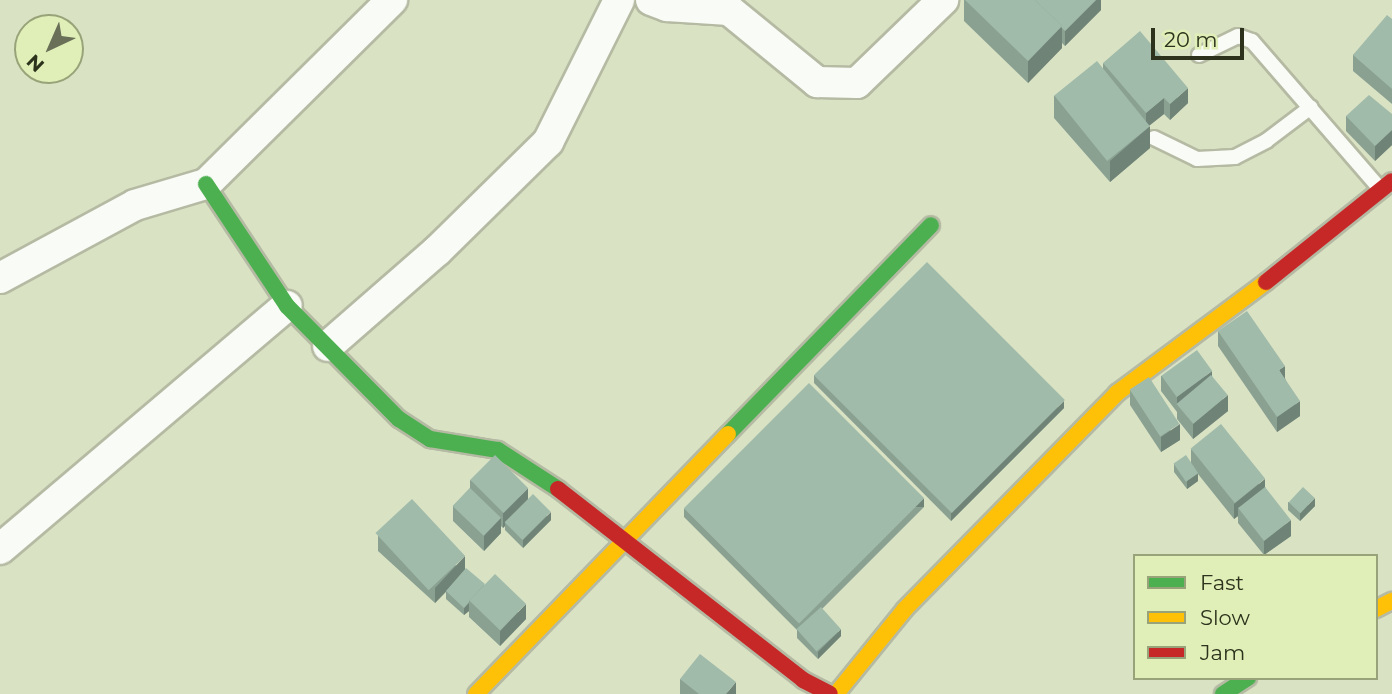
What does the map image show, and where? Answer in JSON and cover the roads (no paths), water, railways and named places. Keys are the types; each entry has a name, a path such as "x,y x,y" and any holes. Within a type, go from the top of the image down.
{"street":[{"path":"0,278 135,205 206,184 392,0"},
{"path":"328,346 437,251 548,142 619,0"},
{"path":"651,0 667,6 729,10 817,82 857,83 943,0"},
{"path":"206,184 287,306 410,426 430,439 498,450 530,467 803,680 830,694"},
{"path":"836,694 905,610 1117,393 1323,239 1387,186"},
{"path":"476,694 931,225"},
{"path":"0,549 287,306"},
{"path":"1223,694 1245,680"}],"lane":[{"path":"1199,55 1238,36 1252,41 1387,186"},
{"path":"1154,138 1197,159 1235,157 1266,141 1311,107"}]}
